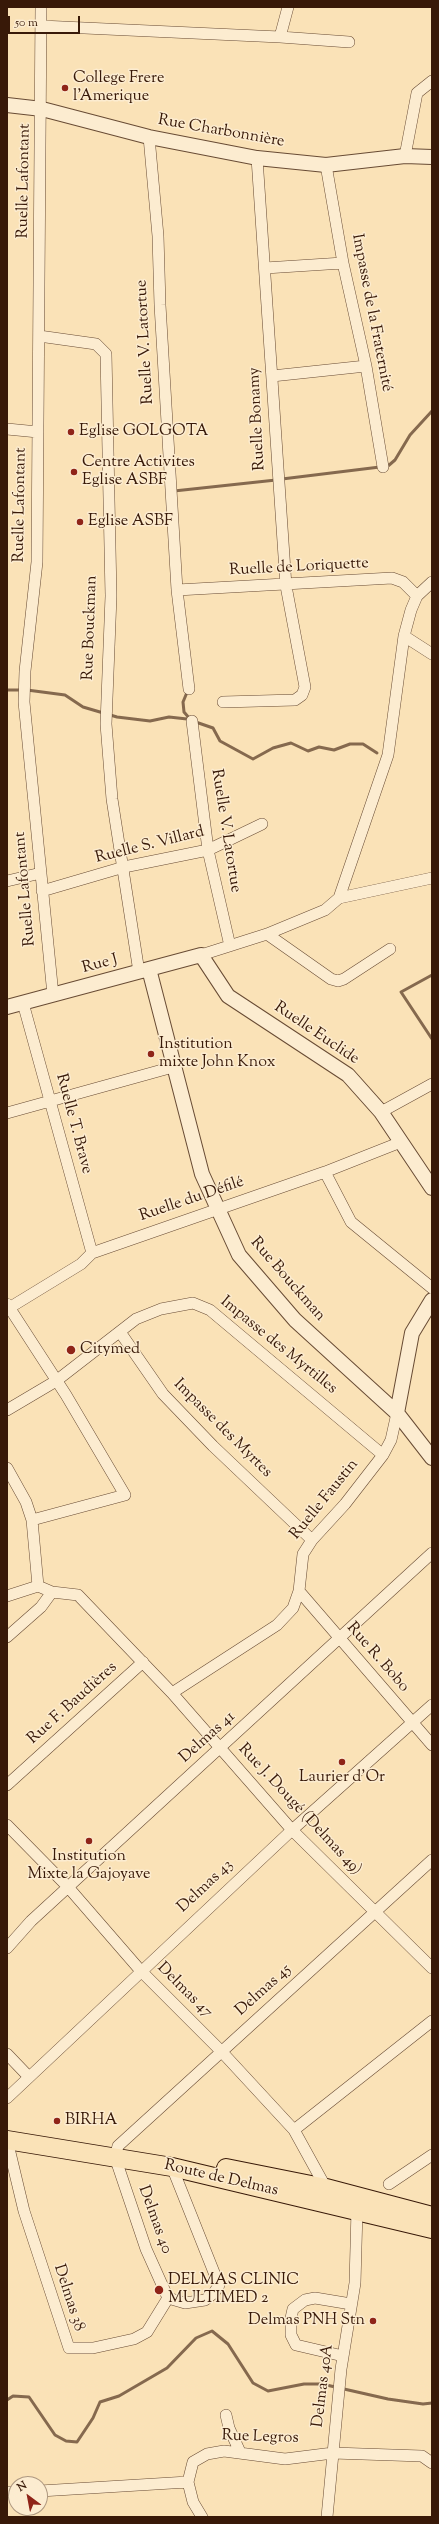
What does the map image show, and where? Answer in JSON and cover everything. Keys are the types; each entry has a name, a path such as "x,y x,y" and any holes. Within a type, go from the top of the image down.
{"main road":[{"name":"Route de Delmas","path":"7,2130 117,2152 326,2188 432,2216"},
{"name":"Route de Delmas","path":"7,2140 117,2152 172,2167 432,2229"}],"street":[{"name":"Ruelle Lafontant","path":"42,7 37,562 25,671 24,702 53,995"},
{"path":"280,36 288,7"},
{"path":"41,26 280,36 349,42"},
{"path":"405,156 417,93 432,81"},
{"name":"Rue Charbonnière","path":"7,105 42,109 149,137 257,158 326,165 405,156 432,159"},
{"name":"Ruelle V. Latortue","path":"149,137 158,236 160,305 177,590 189,689"},
{"name":"Ruelle Bonamy","path":"223,702 295,700 302,695 304,676 286,586 257,158"},
{"name":"Impasse de la Fraternité","path":"326,165 343,263 366,366 383,467"},
{"path":"265,268 343,263"},
{"name":"Rue Bouckman","path":"39,336 96,344 106,354 111,596 105,701 108,767 124,867 144,971 173,1067 202,1174 239,1255 295,1320 398,1413 432,1458"},
{"path":"272,376 366,366"},
{"path":"7,429 38,432"},
{"name":"Ruelle de Loriquette","path":"177,590 286,586 392,578 403,582 417,596"},
{"path":"339,898 388,755 404,636 417,596 432,582"},
{"path":"404,636 432,654"},
{"name":"Ruelle V. Latortue","path":"192,721 208,850 230,946"},
{"name":"Ruelle S. Villard","path":"42,891 124,867 208,850 262,824"},
{"path":"7,881 41,872"},
{"path":"202,955 266,934 324,910 339,898 432,878"},
{"path":"266,934 331,979 338,981 344,979 390,949"},
{"name":"Rue J","path":"7,1007 202,955"},
{"name":"Ruelle Euclide","path":"202,955 228,996 348,1075 381,1112 401,1142 430,1180"},
{"name":"Ruelle T. Brave","path":"23,1003 92,1253"},
{"path":"7,1113 173,1067"},
{"path":"381,1112 432,1084"},
{"name":"Ruelle du Défilé","path":"8,1306 81,1264 92,1253 217,1208 325,1172 401,1142"},
{"path":"325,1172 351,1222 432,1288"},
{"name":"Ruelle Faustin","path":"172,1693 277,1625 293,1608 299,1591 303,1554 312,1540 345,1504 383,1455 391,1440 398,1413 412,1333 432,1300"},
{"name":"Impasse des Myrtilles","path":"7,1410 56,1381 136,1319 161,1309 193,1303 202,1305 383,1455"},
{"path":"8,1306 66,1395 125,1495 32,1520"},
{"name":"Impasse des Myrtes","path":"120,1332 163,1394 213,1446 312,1540"},
{"path":"7,1468 26,1502 32,1520 38,1586 7,1596"},
{"name":"Delmas 41","path":"7,1948 31,1921 432,1553"},
{"name":"Rue J. Dougé (Delmas 49)","path":"38,1586 52,1592 78,1595 172,1693 292,1830 432,1968"},
{"name":"Rue R. Bobo","path":"299,1591 432,1745"},
{"path":"7,1637 41,1607 52,1592"},
{"name":"Rue F. Baudières","path":"7,1785 143,1662"},
{"name":"Delmas 43","path":"7,2098 140,1970 292,1830 432,1705"},
{"name":"Delmas 47","path":"7,1825 68,1887 140,1970 221,2051 294,2130 326,2188"},
{"name":"Delmas 45","path":"117,2152 221,2051 432,1860"},
{"path":"294,2130 432,2021"},
{"path":"7,2054 29,2077"},
{"name":"Delmas 38","path":"7,2140 24,2211 68,2348 93,2348 134,2339 147,2332 157,2320 168,2298"},
{"name":"Delmas 40","path":"117,2152 146,2249 168,2298"},
{"path":"389,2184 432,2156"},
{"path":"168,2298 185,2303 205,2300 214,2293 219,2285 172,2167"},
{"name":"Delmas 40A","path":"327,2517 341,2369 355,2283 357,2210"},
{"path":"343,2356 296,2345 291,2335 290,2318 293,2308 305,2300 315,2298 351,2304"},
{"path":"226,2415 229,2428 240,2452"},
{"name":"Rue Legros","path":"202,2517 193,2502 188,2482 193,2462 207,2454 224,2451 240,2452 285,2459 333,2453 422,2456 432,2463"},
{"path":"48,2491 188,2482"}],"waterway":[{"path":"282,479 388,466 395,460 410,435 432,411"},
{"path":"174,491 276,480"},
{"path":"7,690 21,690"},
{"path":"27,690 65,695 83,707 117,717 150,721 169,717 187,719 213,728 220,741 253,759 273,748 291,743 308,751 319,747 334,750 350,744 363,744 377,753"},
{"path":"188,690 183,702 184,712 190,719"},
{"path":"432,975 401,992 432,1039"},
{"path":"7,2400 13,2396 29,2397 55,2435 66,2441 77,2442 93,2418 100,2402 119,2396 167,2368 196,2338 212,2331 228,2344 253,2383 268,2391 304,2384 322,2384 388,2399 423,2404 432,2403"}],"place":[{"name":"College Frere l'Amerique","path":"65,88"},
{"name":"Eglise GOLGOTA","path":"71,432"},
{"name":"Centre Activites Eglise ASBF","path":"74,472"},
{"name":"Eglise ASBF","path":"80,522"},
{"name":"Institution mixte John Knox","path":"151,1054"},
{"name":"Citymed","path":"71,1350"},
{"name":"Laurier d'Or","path":"342,1762"},
{"name":"Institution Mixte la Gajoyave","path":"89,1841"},
{"name":"BIRHA","path":"57,2121"},
{"name":"DELMAS CLINIC MULTIMED 2","path":"159,2290"},
{"name":"Delmas PNH Stn","path":"373,2321"}]}
